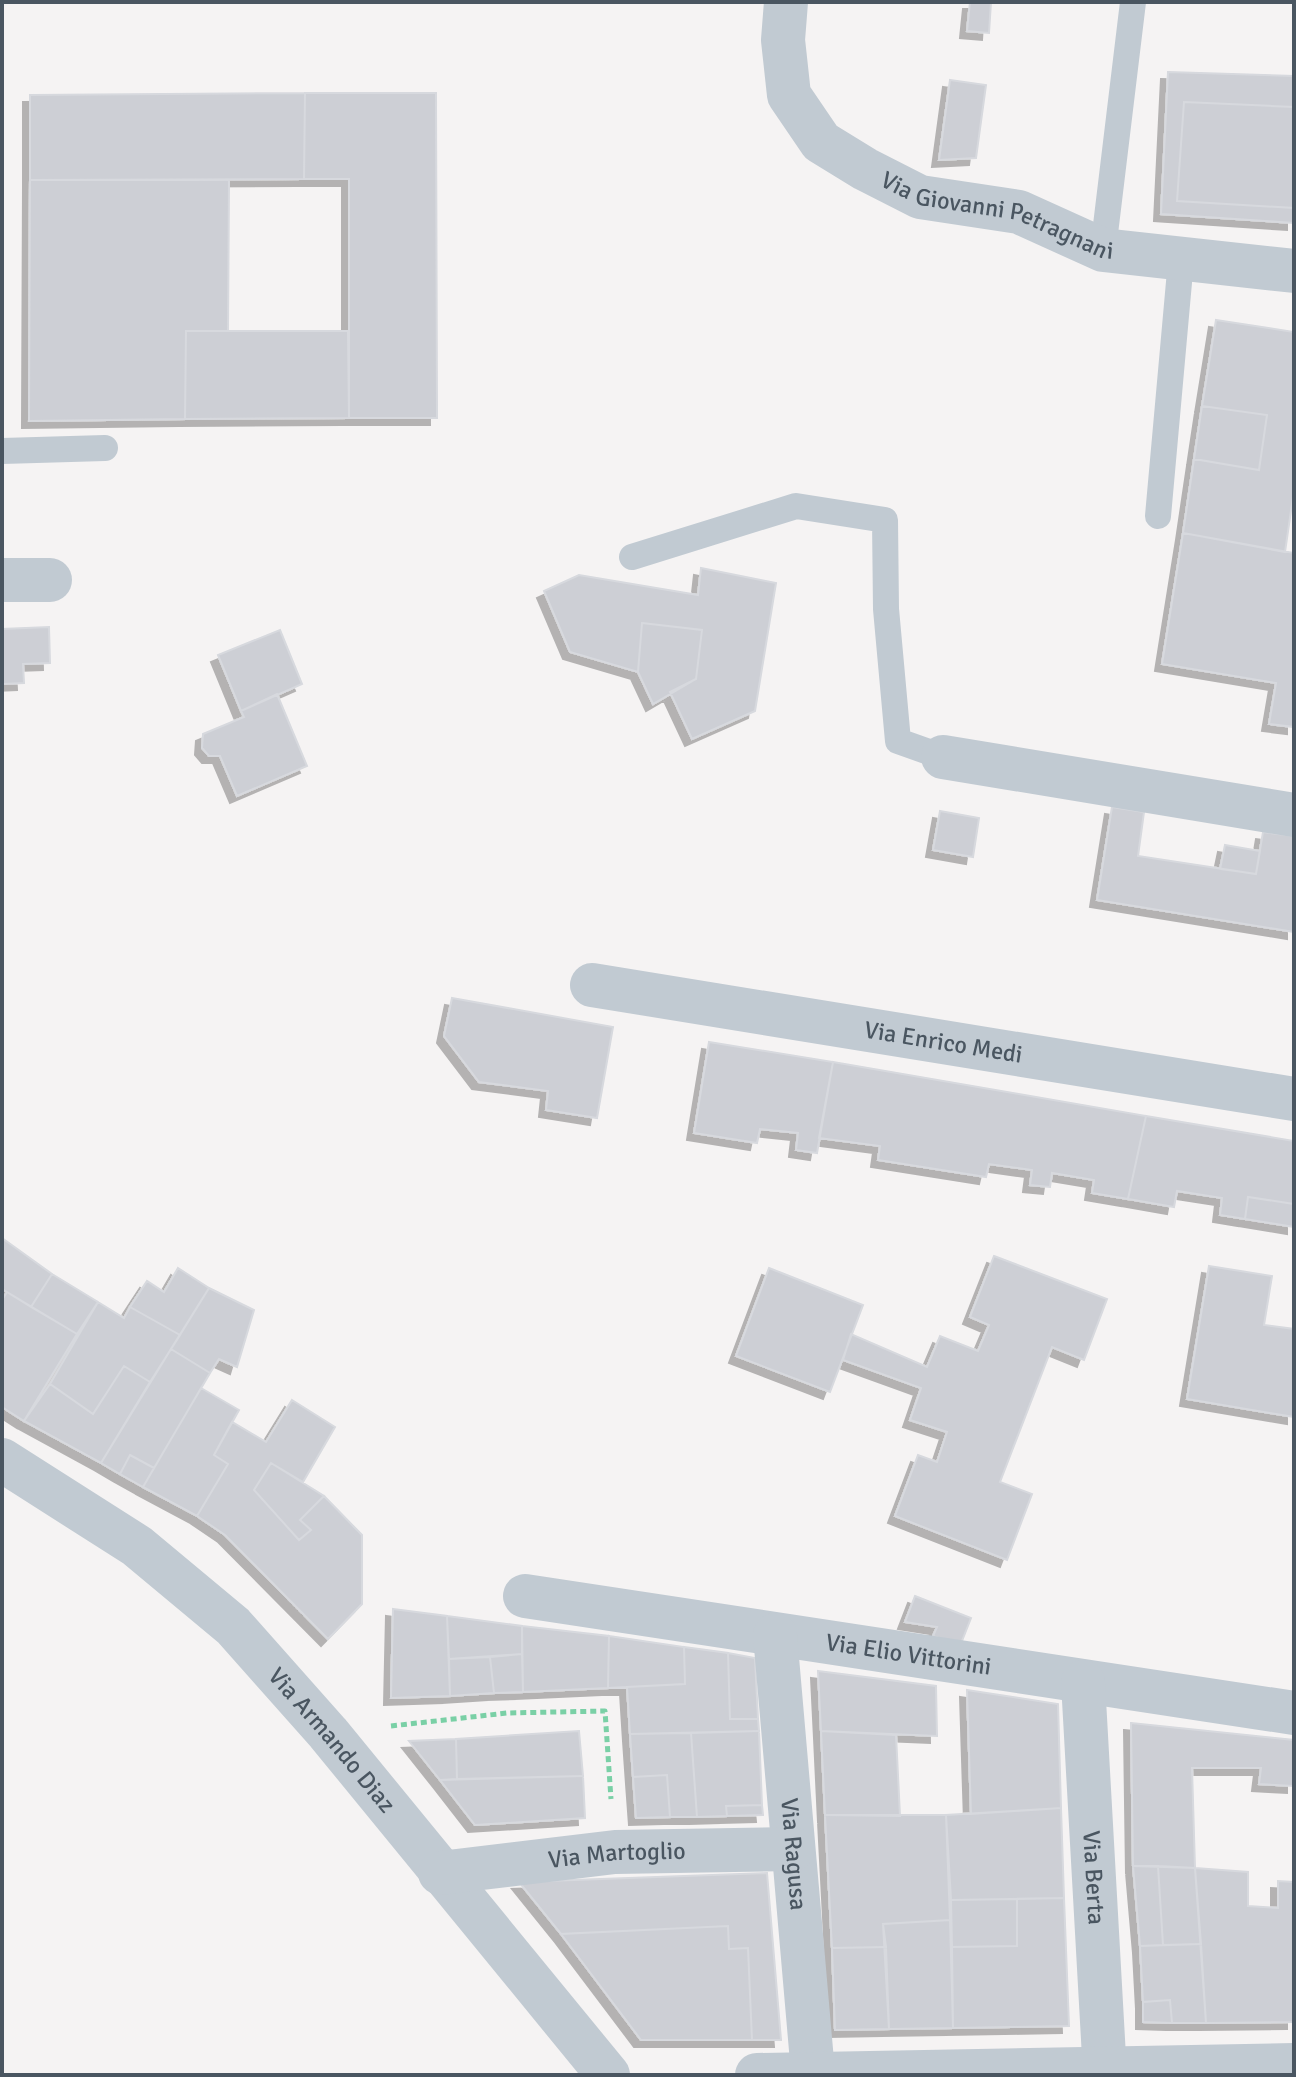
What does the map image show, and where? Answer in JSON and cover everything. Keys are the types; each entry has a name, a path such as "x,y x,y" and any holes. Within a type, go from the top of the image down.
{"street":[{"name":"Via Giovanni Petragnani","path":"785,21 789,95 821,142 920,197 1019,212 1103,250 1294,271"},
{"path":"2,580 50,580"},
{"path":"943,757 1294,815"},
{"name":"Via Enrico Medi","path":"592,985 1294,1099"},
{"name":"Via Armando Diaz","path":"2,1460 137,1546 233,1626 328,1733 608,2075"},
{"name":"Via Elio Vittorini","path":"525,1596 1294,1713"},
{"name":"Via Ragusa","path":"775,1635 813,2073"},
{"name":"Via Berta","path":"1083,1682 1105,2071"},
{"name":"Via Martoglio","path":"440,1873 615,1852 793,1849"},
{"path":"757,2075 1105,2071 1294,2065"}],"lane":[{"path":"1103,250 1133,2"},
{"path":"1158,516 1181,260"},
{"path":"2,451 105,448"},
{"path":"632,557 796,506 885,520 886,609 898,741 943,757"}],"path":[{"path":"328,1733 507,1713 605,1711 615,1852"}],"building":[{"path":"970,2 991,2 989,33 967,31"},
{"path":"1168,72 1294,76 1294,107 1184,102 1177,201 1294,208 1294,223 1161,214"},
{"path":"950,80 986,85 976,158 939,160"},
{"path":"305,93 304,179 30,180 30,95"},
{"path":"305,93 436,93 437,418 349,418 349,179 304,179"},
{"path":"1184,102 1294,107 1294,208 1177,201"},
{"path":"30,180 229,180 228,331 186,331 185,419 29,421"},
{"path":"1216,320 1294,332 1294,490 1285,552 1183,533 1194,459 1259,470 1267,415 1202,406"},
{"path":"186,331 348,331 349,418 185,419"},
{"path":"1202,406 1267,415 1259,470 1194,459"},
{"path":"1183,533 1294,553 1294,727 1269,724 1276,683 1162,664"},
{"path":"701,568 776,583 755,711 692,739 670,692 696,679 702,630 642,623 638,672 570,652 544,591 579,575 698,595"},
{"path":"642,623 702,630 696,679 653,704 638,672"},
{"path":"49,627 50,663 23,664 24,683 2,684 2,629"},
{"path":"280,630 302,684 241,711 218,655"},
{"path":"277,694 307,766 237,796 220,756 209,756 202,748 203,734 244,717 241,711"},
{"path":"1112,807 1144,812 1138,856 1256,874 1263,832 1294,836 1294,932 1097,900"},
{"path":"940,811 979,818 973,857 933,850"},
{"path":"1225,845 1260,851 1256,874 1220,869"},
{"path":"452,998 613,1027 597,1118 546,1110 548,1091 479,1082 444,1036"},
{"path":"709,1042 833,1062 817,1153 796,1150 798,1133 760,1129 757,1143 694,1133"},
{"path":"833,1062 1146,1116 1128,1199 1092,1193 1094,1180 1052,1173 1050,1187 1030,1185 1032,1170 989,1164 986,1177 878,1160 880,1146 819,1138"},
{"path":"1146,1116 1294,1141 1294,1204 1248,1197 1245,1219 1220,1215 1222,1198 1177,1191 1174,1207 1128,1199"},
{"path":"1248,1197 1294,1204 1294,1227 1245,1219"},
{"path":"2,1238 52,1274 31,1307 2,1289"},
{"path":"994,1256 1107,1299 1084,1360 1052,1347 1000,1482 1032,1494 1007,1560 895,1516 918,1455 937,1462 947,1432 910,1420 921,1388 843,1360 851,1334 927,1367 940,1336 978,1351 989,1325 970,1317"},
{"path":"1209,1266 1272,1276 1264,1325 1294,1329 1294,1417 1187,1399"},
{"path":"178,1268 209,1288 180,1335 130,1307 147,1281 164,1292"},
{"path":"769,1268 863,1305 830,1392 736,1356"},
{"path":"52,1274 98,1302 77,1334 31,1307"},
{"path":"209,1288 254,1310 237,1367 219,1359 210,1373 171,1349"},
{"path":"7,1292 77,1334 24,1421 2,1407 2,1300"},
{"path":"98,1302 124,1318 130,1307 180,1335 150,1382 124,1366 93,1414 50,1384"},
{"path":"171,1349 210,1373 154,1468 130,1455 120,1474 101,1463"},
{"path":"124,1366 150,1382 101,1463 24,1421 50,1384 93,1414"},
{"path":"201,1388 239,1410 214,1455 228,1464 197,1516 143,1487"},
{"path":"292,1400 335,1427 303,1482 271,1463 254,1490 299,1540 311,1530 300,1520 324,1496 362,1535 362,1604 328,1639 225,1535 197,1516 228,1464 214,1455 232,1422 266,1442"},
{"path":"130,1455 154,1468 143,1487 120,1474"},
{"path":"271,1463 324,1496 300,1520 311,1530 299,1540 254,1490"},
{"path":"915,1596 971,1618 960,1646 933,1636 937,1627 905,1622"},
{"path":"393,1609 447,1616 450,1696 391,1698"},
{"path":"447,1616 522,1626 522,1654 449,1659"},
{"path":"522,1626 609,1636 608,1688 523,1692"},
{"path":"609,1636 684,1647 685,1684 608,1688"},
{"path":"684,1647 728,1653 730,1719 758,1719 759,1731 630,1734 627,1687 685,1684"},
{"path":"728,1653 755,1658 758,1719 730,1719"},
{"path":"522,1654 523,1692 494,1693 490,1657"},
{"path":"490,1657 494,1693 450,1696 449,1659"},
{"path":"818,1671 936,1686 937,1736 821,1731"},
{"path":"967,1690 1058,1704 1061,1808 971,1814"},
{"path":"1131,1723 1294,1740 1294,1786 1259,1784 1261,1768 1192,1768 1195,1868 1133,1866"},
{"path":"579,1731 583,1776 457,1779 456,1739"},
{"path":"759,1731 762,1805 726,1806 727,1816 697,1817 691,1733"},
{"path":"821,1731 896,1735 900,1816 825,1815"},
{"path":"691,1733 697,1817 670,1817 667,1775 633,1777 630,1734"},
{"path":"456,1739 457,1779 440,1780 409,1741"},
{"path":"667,1775 670,1817 636,1818 633,1777"},
{"path":"583,1776 585,1818 475,1825 440,1780"},
{"path":"762,1805 763,1815 727,1816 726,1806"},
{"path":"1061,1808 1064,1898 951,1900 946,1815"},
{"path":"825,1815 946,1815 950,1920 883,1924 886,1947 832,1948"},
{"path":"1133,1866 1158,1866 1163,1945 1140,1946"},
{"path":"1158,1866 1195,1868 1201,1944 1163,1945"},
{"path":"1195,1868 1248,1872 1248,1906 1278,1908 1278,1881 1294,1882 1294,2022 1206,2023"},
{"path":"767,1873 781,2040 752,2040 748,1948 729,1949 728,1926 561,1934 519,1882"},
{"path":"1064,1898 1069,2026 953,2028 952,1947 1017,1946 1017,1899"},
{"path":"1017,1899 1017,1946 952,1947 951,1900"},
{"path":"950,1920 953,2028 889,2029 883,1924"},
{"path":"728,1926 729,1949 748,1948 752,2040 641,2040 561,1934"},
{"path":"1201,1944 1206,2023 1172,2023 1170,2000 1143,2002 1140,1946"},
{"path":"886,1947 889,2029 835,2030 832,1948"},
{"path":"1170,2000 1172,2023 1143,2022 1143,2002"}]}
